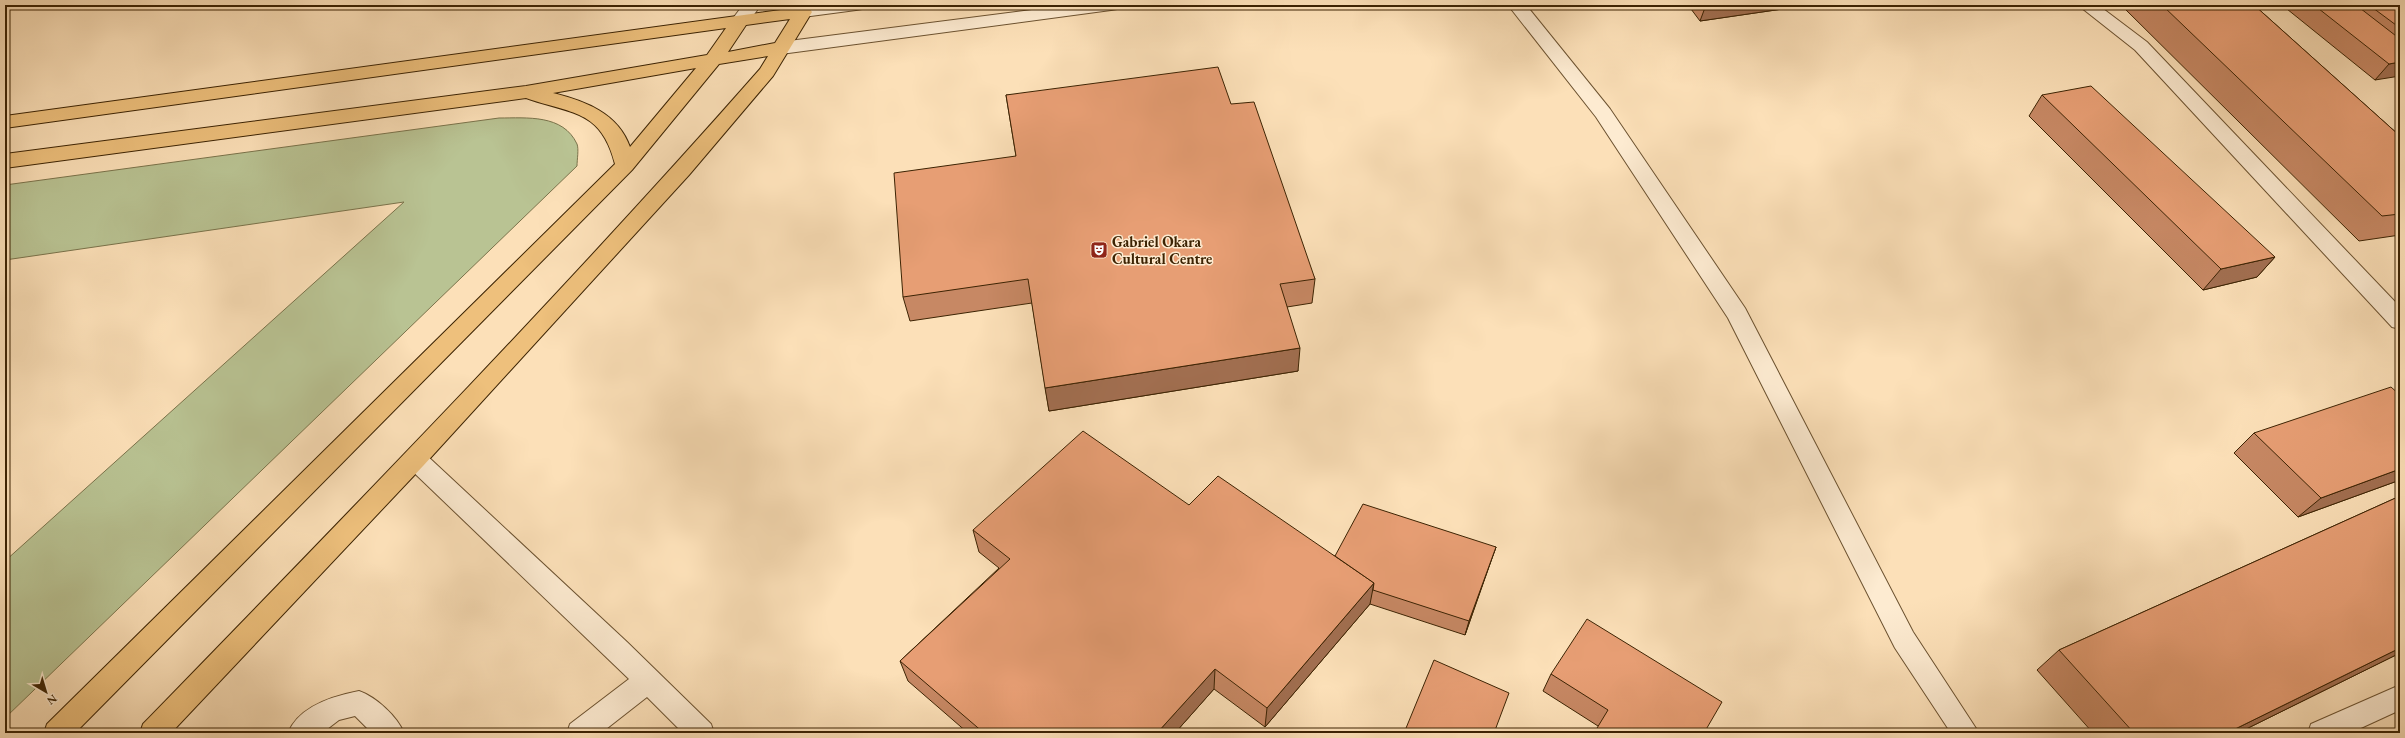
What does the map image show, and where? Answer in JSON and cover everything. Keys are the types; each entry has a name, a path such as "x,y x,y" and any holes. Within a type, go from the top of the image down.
{"main road":[{"path":"5,122 746,13 806,8"},
{"path":"152,733 415,459 682,170 767,72 806,8"},
{"path":"57,733 625,165 713,60 746,13"},
{"path":"5,161 526,92 782,48"},
{"path":"526,92 570,104 602,119 618,141 625,165"}],"street":[{"path":"806,8 856,5"},
{"path":"782,48 1111,5"},
{"path":"1517,5 1603,114 1737,314 1904,640 1966,733"},
{"path":"2087,5 2141,46 2400,321"},
{"path":"415,459 648,680 701,733"},
{"path":"580,733 648,680"},
{"path":"2321,733 2400,697"},
{"path":"301,733 332,709 359,703 391,733"}],"green space":[{"path":"499,118 532,118 554,123 563,127 571,134 578,146 577,166 5,718 5,561 404,202 5,260 5,185"}],"building":[{"path":"2162,5 2254,5 2400,136 2400,214 2382,216"},
{"path":"2314,5 2356,5 2400,39 2400,62 2389,64"},
{"path":"2369,5 2400,5 2400,28"},
{"name":"Gabriel Okara Cultural Centre","path":"1218,67 1231,104 1254,102 1315,279 1280,284 1300,348 1045,388 1028,279 903,297 894,173 1016,156 1006,95"},
{"path":"2091,86 2275,257 2221,269 2042,95"},
{"path":"2391,387 2400,395 2400,469 2321,498 2254,433"},
{"path":"1083,431 1189,505 1218,476 1374,583 1267,708 1215,669 1157,733 984,733 900,661 1010,559 973,530"},
{"path":"2400,496 2400,648 2227,733 2134,733 2059,650"},
{"path":"1363,504 1496,547 1469,621 1373,590 1374,583 1335,556"},
{"path":"1587,619 1722,702 1704,733 1594,733 1608,710 1551,674"},
{"path":"1434,660 1509,693 1494,733 1404,733"},
{"path":"1208,730 1212,733 1205,733"}],"place":[{"name":"Gabriel Okara Cultural Centre","path":"1099,250"}]}
